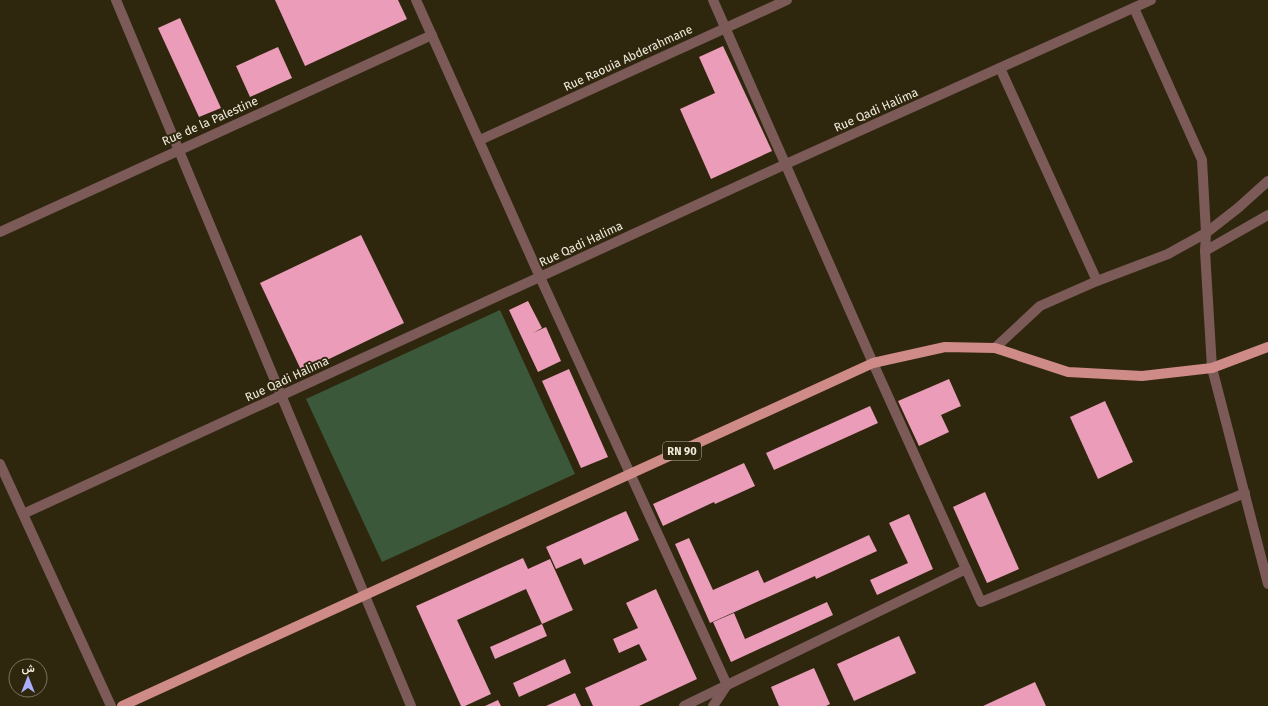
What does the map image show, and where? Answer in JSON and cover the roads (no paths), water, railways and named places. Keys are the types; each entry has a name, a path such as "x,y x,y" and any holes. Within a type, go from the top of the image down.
{"main road":[{"name":"RN 90","path":"122,706 873,363 945,346 995,348 1068,372 1142,376 1212,368 1268,347"}],"street":[{"path":"116,0 411,706"},
{"path":"416,0 480,140 540,277 727,685"},
{"path":"713,0 873,363 981,602 1245,493"},
{"name":"Rue Raouia Abderahmane","path":"480,140 787,0"},
{"name":"Rue Qadi Halima","path":"23,514 786,164 1151,0"},
{"path":"1134,8 1202,160 1206,234 1205,251 1212,368 1268,584"},
{"name":"Rue de la Palestine","path":"0,232 432,35"},
{"path":"1000,68 1097,281"},
{"path":"995,348 1040,306 1097,281 1168,254 1206,234 1268,182"},
{"path":"1205,251 1268,215"},
{"path":"0,464 111,706"},
{"path":"684,706 966,569"},
{"path":"713,706 727,685"}]}
